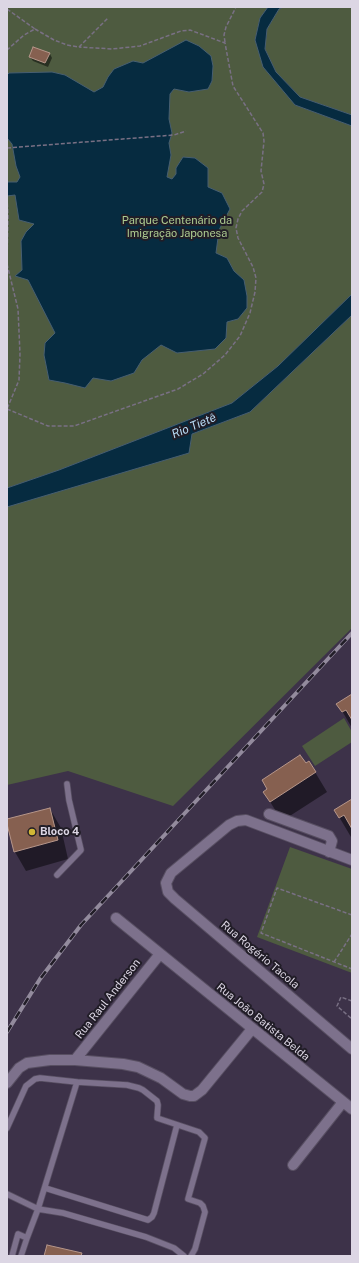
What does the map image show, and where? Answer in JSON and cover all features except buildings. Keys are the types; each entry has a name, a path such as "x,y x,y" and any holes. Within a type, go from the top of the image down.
{"street":[{"path":"269,814 330,836 332,841 329,852 352,860"},
{"name":"Rua Rogério Tacola","path":"329,852 246,820 237,821 229,825 171,873 166,883 168,892 175,899 352,1049"},
{"name":"Rua João Batista Belda","path":"116,918 352,1109"},
{"name":"Rua Raul Anderson","path":"76,1060 160,954"},
{"path":"7,1083 19,1068 27,1063 45,1060 76,1060 123,1064 138,1067 161,1078 183,1094 194,1096 202,1090 252,1029"},
{"path":"293,1165 343,1102"}],"lane":[{"path":"57,875 81,850 70,806 67,784"},
{"path":"7,1128 26,1086 34,1079 40,1078 127,1086 143,1090 157,1101 157,1118 199,1132 205,1138 188,1199 200,1203 205,1212 195,1249 191,1256"},
{"path":"21,1256 45,1188 77,1082"},
{"path":"45,1188 148,1220 154,1213 177,1125"},
{"path":"7,1194 38,1209 63,1213 146,1236 174,1248 184,1256"},
{"path":"12,1256 18,1234 27,1238"}],"path":[{"path":"7,198 7,264 18,309 20,354 19,380 7,409 48,426 74,426 178,389 203,374 225,355 240,336 250,314 255,292 256,278 253,267 238,238 236,228 242,212 262,192 264,184 262,171 264,142 263,133 233,86 224,34 236,7"},
{"path":"7,9 35,30 54,40 79,48 140,46 181,31 190,30 225,43"},
{"path":"79,48 108,18"},
{"path":"7,50 24,36 35,30"},
{"path":"7,148 174,135 186,131"},
{"path":"352,915 277,888 261,933 352,969"},
{"path":"334,962 352,934"},
{"path":"352,1001 340,997 337,1006 352,1019"}],"green space":[{"name":"Parque Centenário da Imigração Japonesa","path":"7,7 268,7 260,18 255,40 295,105 352,126 352,294 278,366 232,403 59,470 7,488"},
{"path":"283,7 352,7 352,115 300,97 276,72 265,49 267,29 279,9"},
{"path":"352,315 352,628 173,806 68,771 7,785 7,507 250,412"},
{"path":"344,718 352,732 352,742 315,766 302,746"},
{"path":"290,847 352,869 352,973 257,937"}],"water":[{"path":"268,7 283,7 279,9 267,29 265,49 276,72 300,97 352,115 352,126 295,105 263,67 255,40 260,18"},
{"path":"186,40 199,46 211,56 213,66 212,81 208,89 189,92 174,89 170,94 169,119 172,133 169,143 171,155 167,177 172,179 176,174 176,168 183,157 195,158 208,168 208,187 222,193 230,209 219,230 216,253 227,258 234,271 244,280 247,296 247,308 238,319 227,322 226,338 215,349 177,353 161,345 142,360 134,373 111,381 93,378 85,388 49,380 44,355 45,343 55,333 28,280 15,276 22,270 21,241 26,232 34,224 19,220 15,195 7,196 7,182 17,182 20,177 16,166 12,144 7,138 7,75 9,73 52,72 65,75 94,92 103,87 114,69 133,61 143,63"},
{"name":"Rio Tietê","path":"352,294 352,315 250,412 192,434 189,453 7,507 7,488 59,470 232,403 278,366"}],"railway":[{"path":"7,1032 40,979 81,925 352,633"}],"place":[{"name":"Bloco 4","path":"32,832"}]}
